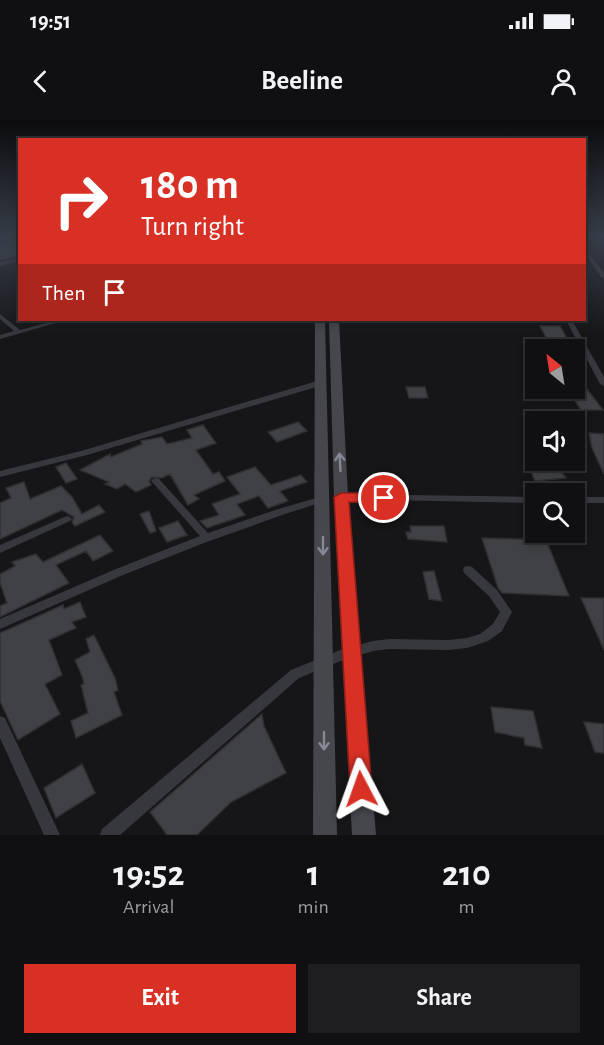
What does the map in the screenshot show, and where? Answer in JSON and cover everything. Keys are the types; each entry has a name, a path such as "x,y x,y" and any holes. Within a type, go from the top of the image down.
{"main road":[{"path":"320,321 325,835"},
{"path":"334,321 341,497 364,835"}],"street":[{"path":"0,316 19,332"},
{"path":"0,337 59,321"},
{"path":"570,321 604,384"},
{"path":"0,474 84,453 320,383"},
{"path":"156,481 207,538"},
{"path":"341,497 525,500"},
{"path":"0,624 155,557 272,514 323,499"},
{"path":"585,500 604,500"},
{"path":"0,549 67,519"},
{"path":"108,835 295,674 375,645 450,645 481,639 502,624 506,612 502,604 468,570"},
{"path":"0,723 52,835"}],"building":[{"path":"540,326 560,326 567,339 547,339"},
{"path":"406,387 425,387 428,398 409,398"},
{"path":"585,387 603,410 581,410 574,399 585,399"},
{"path":"298,422 307,431 277,442 268,432"},
{"path":"203,425 216,443 196,450 213,474 219,472 225,481 194,495 199,499 188,505 170,474 162,478 152,477 149,481 151,485 136,492 125,484 117,489 105,484 109,482 80,470 110,454 111,457 142,444 141,441 162,437 167,444 192,438 187,430"},
{"path":"589,433 604,434 604,474 592,448"},
{"path":"66,463 77,479 66,483 56,467"},
{"path":"255,467 271,485 301,475 307,482 280,491 288,501 268,508 259,496 237,504 245,515 207,528 200,521 219,515 212,504 240,494 227,477"},
{"path":"531,471 561,471 566,478 535,481"},
{"path":"24,482 30,499 61,486 72,497 82,514 99,505 105,512 75,526 72,522 74,517 62,510 0,539 0,503 11,498 6,488"},
{"path":"149,511 156,531 150,533 140,514"},
{"path":"178,521 187,535 167,542 159,528"},
{"path":"410,526 444,526 447,542 408,539 406,532 411,532"},
{"path":"100,535 113,551 93,561 86,551 56,565 69,583 0,617 0,606 7,603 0,583 0,574 15,566 12,562 36,554 43,562"},
{"path":"482,538 525,539 525,543 547,543 569,596 502,593 498,588"},
{"path":"434,571 442,601 429,599 423,572"},
{"path":"581,598 604,598 604,650"},
{"path":"80,602 86,617 72,622 76,628 49,640 62,675 45,684 60,714 18,740 0,701 0,633 63,605 64,609"},
{"path":"94,635 115,678 118,690 114,692 122,715 76,738 71,721 88,713 81,685 84,684 75,660 90,652 86,639"},
{"path":"491,707 533,711 542,748 525,745 524,738 495,732"},
{"path":"262,714 264,726 286,773 231,802 197,835 167,835 150,812"},
{"path":"584,722 604,724 604,753 595,752"},
{"path":"82,764 95,793 56,818 44,788"}],"route":[{"path":"361,789 341,497 384,498"}]}
